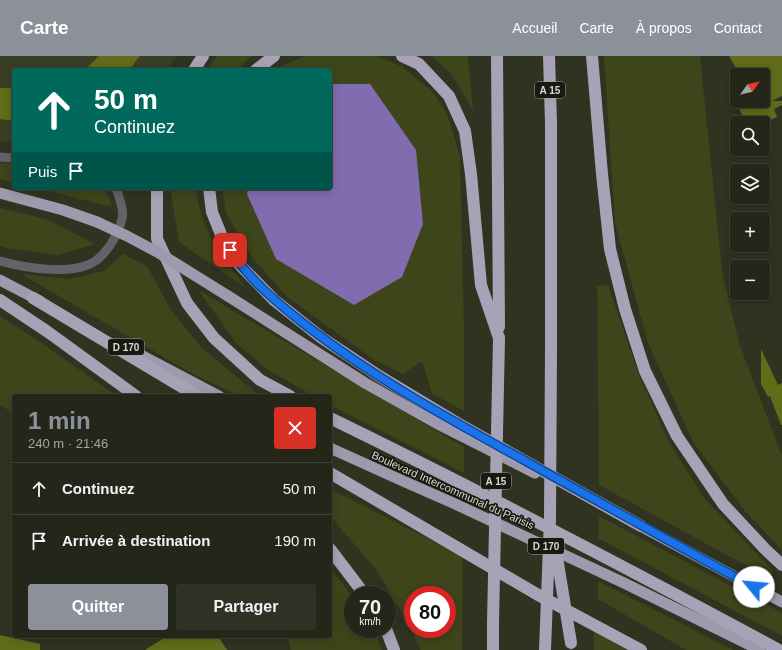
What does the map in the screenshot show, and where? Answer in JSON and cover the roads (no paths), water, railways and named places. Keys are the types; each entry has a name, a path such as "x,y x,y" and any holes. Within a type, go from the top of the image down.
{"highway":[{"path":"195,68 203,56"},
{"path":"259,68 274,56"},
{"path":"402,56 419,64 449,96 465,130 471,174 481,286 499,338"},
{"name":"A 15","path":"493,650 499,338 497,56"},
{"name":"A 15","path":"545,650 550,519 550,56"},
{"path":"592,56 610,249 625,310 645,371 677,436 723,504 764,549 782,565"},
{"path":"157,190 157,239 187,302 214,338 260,380 286,394"},
{"path":"209,190 212,212 222,237 238,263 274,300 322,338 379,376 457,423 782,602"},
{"path":"0,193 63,210 97,222 127,236 159,253 366,384 436,423 642,526"},
{"name":"D 170","path":"0,280 215,394"},
{"path":"33,298 194,394"},
{"path":"0,300 133,394"},
{"path":"332,419 454,479 779,650"},
{"name":"Boulevard Intercommunal du Parisis","path":"332,449 624,582 760,650"},
{"path":"332,474 540,596 641,650"},
{"path":"550,519 571,646"},
{"path":"332,551 358,586"},
{"path":"389,638 394,650"}],"lane":[{"path":"0,157 12,158"},
{"path":"0,261 38,269 57,270 80,267 98,260 110,246 122,222 122,207 117,190"}]}
